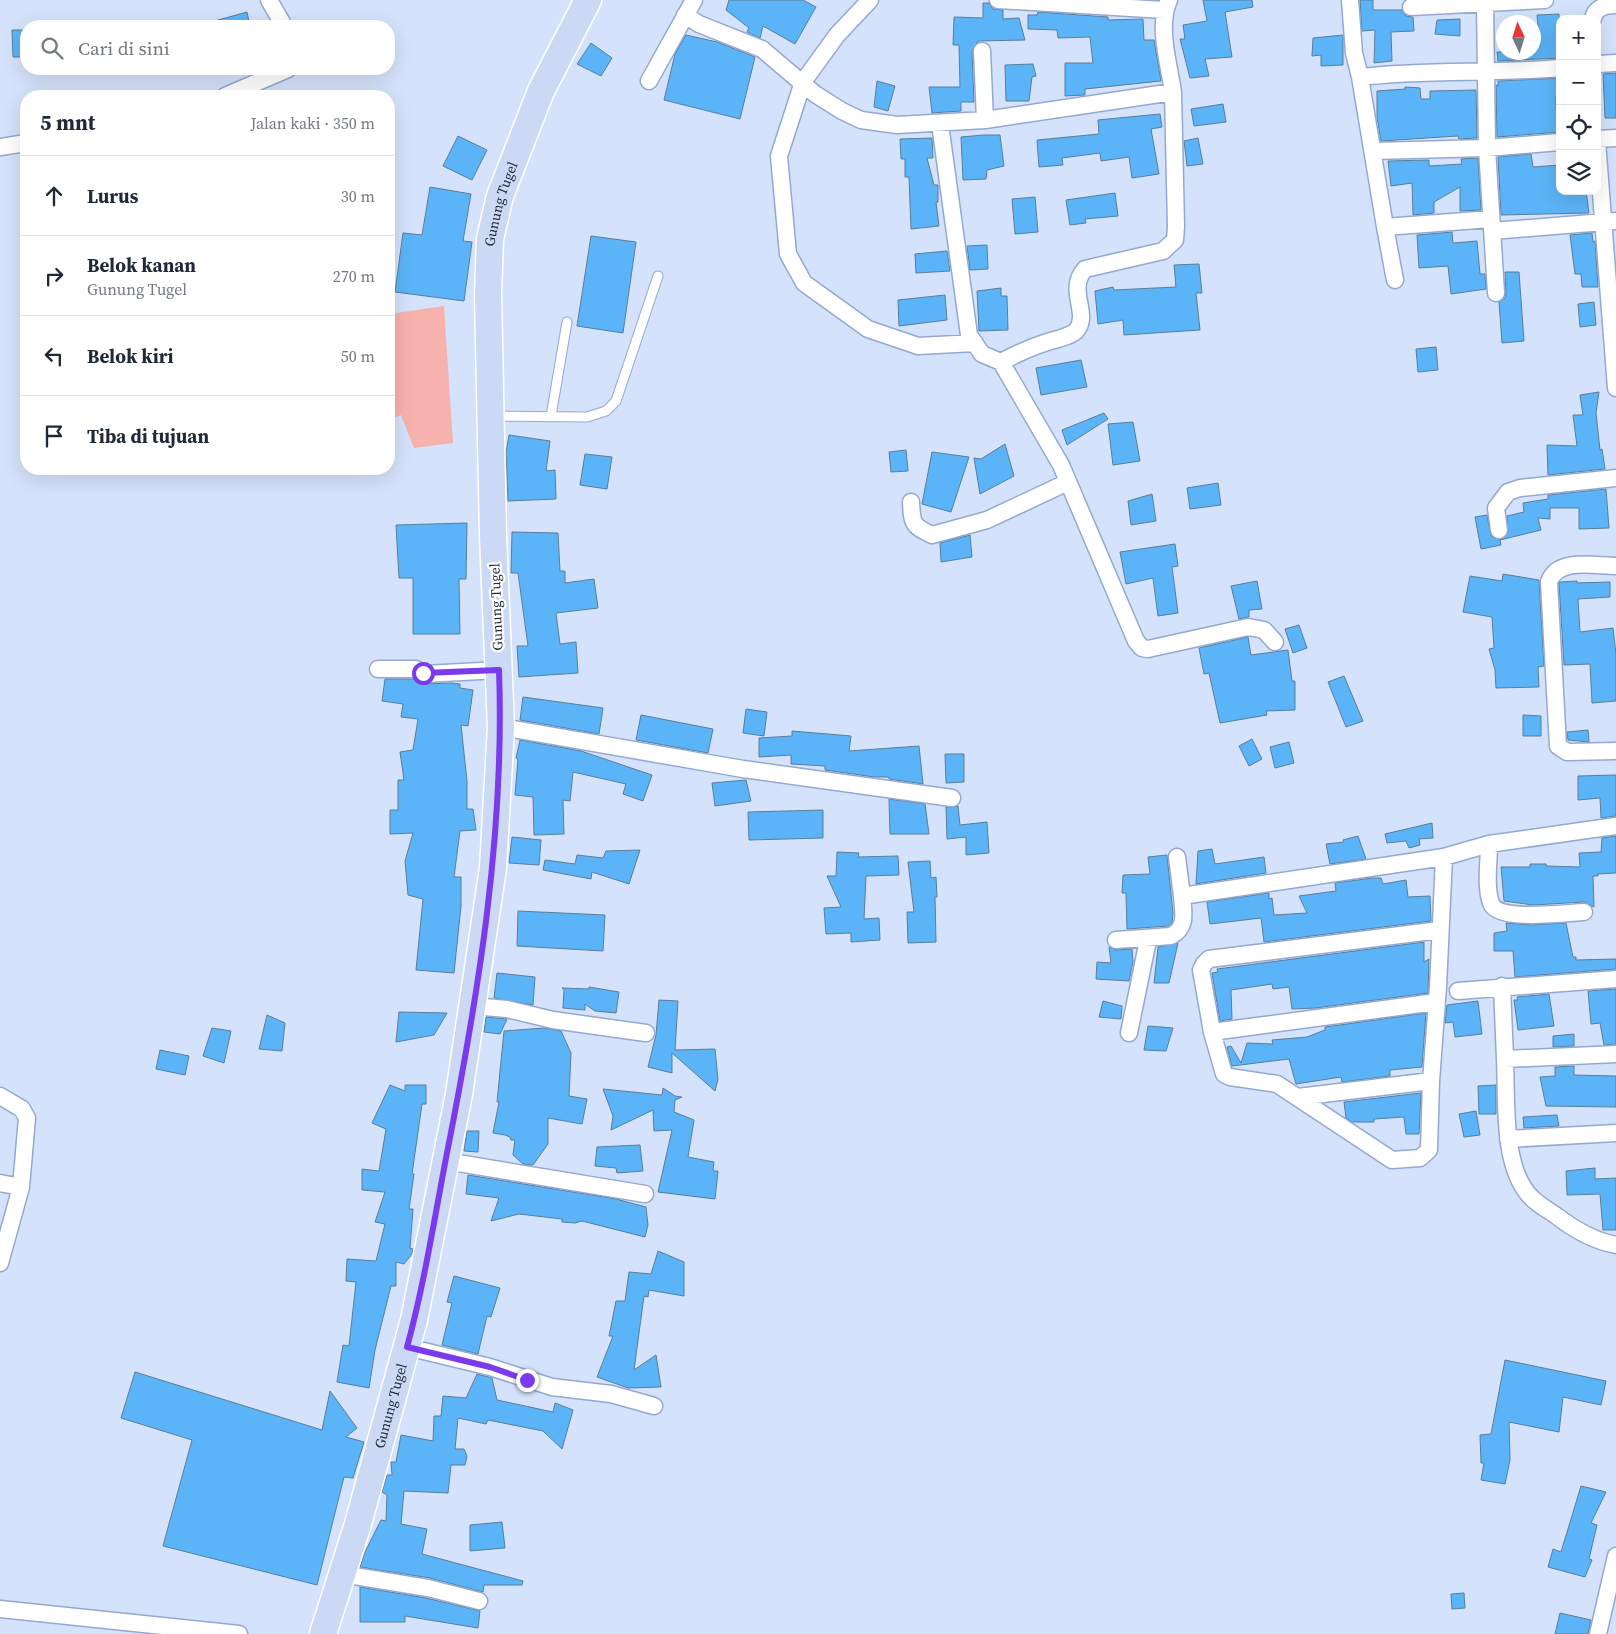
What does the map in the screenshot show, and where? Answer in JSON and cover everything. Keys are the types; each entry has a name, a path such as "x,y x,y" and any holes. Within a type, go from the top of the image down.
{"main road":[{"name":"Gunung Tugel","path":"323,1634 358,1524 407,1347 431,1241 473,1006 493,868 501,727 488,294 490,239 493,219 540,91 588,0"}],"street":[{"path":"269,0 281,20"},
{"path":"649,81 694,0"},
{"path":"870,0 837,35 803,82 779,156 788,254 804,283 868,329 918,346 975,343"},
{"path":"998,0 1167,5 1166,40 1173,92 1176,227 1174,240 1163,251 1085,269 1078,276 1076,290 1080,321 1075,331 1065,337 1038,344 1001,362"},
{"path":"1350,0 1354,53 1374,151 1384,227 1395,280"},
{"path":"1411,7 1545,0"},
{"path":"1485,3 1487,148 1496,293"},
{"path":"1595,15 1597,10 1606,3"},
{"path":"685,14 699,24 762,49 827,102 861,120 897,125 985,120 1173,92"},
{"path":"982,51 985,120"},
{"path":"1601,64 1616,64"},
{"path":"1360,77 1556,68"},
{"path":"239,90 274,75"},
{"path":"940,124 964,310 969,334 982,354 1001,362 1062,465 1139,645 1148,649 1248,627 1264,630 1275,642"},
{"path":"1601,140 1616,138"},
{"path":"1374,151 1487,148 1556,142"},
{"path":"0,147 20,144"},
{"path":"1598,150 1609,222 1616,388"},
{"path":"1384,227 1609,222"},
{"path":"1500,530 1496,508 1508,492 1520,488 1616,478"},
{"path":"911,502 912,520 918,528 932,535 987,520 1068,482"},
{"path":"1616,566 1566,566 1554,572 1549,582 1558,746 1567,752 1616,751"},
{"path":"378,669 416,670 426,674 499,670"},
{"path":"501,727 743,769 952,798"},
{"path":"1182,896 1444,858 1489,844 1616,826"},
{"path":"1489,844 1490,902 1497,911 1513,915 1584,912"},
{"path":"1116,940 1148,940 1171,936 1179,932 1183,925 1182,896 1177,857"},
{"path":"1440,930 1209,959 1201,970 1212,1032 1224,1074 1230,1077 1276,1084 1392,1160 1406,1161 1420,1158 1429,1150 1431,1081 1436,1002 1440,930 1444,858"},
{"path":"1129,1032 1148,940"},
{"path":"1458,991 1502,986 1616,979"},
{"path":"1502,986 1508,1139 1513,1164 1520,1183 1532,1198 1572,1228 1606,1243 1616,1245"},
{"path":"1212,1032 1436,1002"},
{"path":"473,1006 507,1009 553,1020 646,1033"},
{"path":"1505,1059 1616,1054"},
{"path":"1298,1097 1431,1081"},
{"path":"0,1096 22,1109 27,1118 20,1187 1,1259"},
{"path":"1508,1139 1616,1133"},
{"path":"446,1161 646,1194"},
{"path":"0,1183 20,1187"},
{"path":"407,1347 490,1367 552,1387 611,1394 654,1406"},
{"path":"1598,1634 1616,1556"},
{"path":"342,1574 428,1588 479,1601"},
{"path":"0,1609 214,1633 239,1634"}],"lane":[{"path":"491,416 587,417 606,411 616,401 658,276"},
{"path":"551,416 567,322"}],"shaded area":[{"path":"444,306 453,443 414,448 401,415 395,418 395,313"}],"building":[{"path":"729,0 803,0 816,7 795,44 763,26 760,38 747,32 749,28 726,10"},
{"path":"1203,0 1252,0 1253,7 1225,12 1232,57 1205,59 1209,76 1190,78 1180,39 1185,39 1183,25 1207,21"},
{"path":"1360,0 1373,0 1373,10 1402,10 1406,16 1413,17 1414,31 1391,32 1392,61 1374,63 1375,30 1362,31"},
{"path":"983,3 989,3 993,9 1003,10 1003,19 1019,18 1025,40 978,41 972,51 974,102 961,102 961,111 932,113 929,87 960,87 959,45 953,45 954,17 983,18"},
{"path":"247,12 249,20 218,20"},
{"path":"1038,12 1108,17 1108,20 1143,19 1144,40 1154,40 1161,81 1085,89 1085,95 1065,96 1065,63 1093,63 1090,37 1058,38 1057,30 1028,29 1028,15 1037,15"},
{"path":"1559,14 1556,15 1556,58 1541,59 1541,15 1537,15"},
{"path":"1460,19 1460,36 1435,34 1437,20"},
{"path":"12,30 20,30 20,57 13,57"},
{"path":"686,35 717,42 755,57 740,119 664,100 675,54"},
{"path":"1343,35 1343,65 1321,66 1321,55 1312,56 1313,38"},
{"path":"591,43 612,58 601,76 577,64"},
{"path":"1033,64 1036,76 1032,77 1029,101 1006,101 1005,65"},
{"path":"1616,73 1616,118 1605,118 1603,74"},
{"path":"1556,78 1556,132 1497,137 1496,85 1498,86 1498,81"},
{"path":"877,81 895,86 888,111 874,107"},
{"path":"1405,87 1420,88 1421,99 1430,99 1430,91 1476,90 1477,138 1459,139 1458,136 1381,141 1377,117 1377,91 1405,89"},
{"path":"1223,104 1226,122 1194,126 1191,109"},
{"path":"1160,114 1162,127 1151,129 1159,174 1132,178 1129,157 1101,161 1100,153 1062,158 1063,165 1039,167 1037,140 1099,134 1098,120"},
{"path":"1000,135 1004,166 987,170 986,179 963,180 961,137"},
{"path":"458,136 487,150 472,180 443,166"},
{"path":"932,138 933,158 927,158 934,185 938,185 938,202 936,202 939,226 911,229 909,177 905,177 905,159 901,159 900,139"},
{"path":"1198,138 1203,164 1187,166 1184,141"},
{"path":"1531,154 1533,167 1556,165 1556,195 1587,195 1589,213 1501,215 1498,157"},
{"path":"1478,158 1481,210 1460,211 1460,187 1434,202 1434,213 1413,215 1412,183 1391,186 1388,161 1429,160 1429,166 1462,164 1461,159"},
{"path":"430,187 471,194 463,241 472,242 464,301 395,292 403,233 422,235"},
{"path":"1115,193 1118,216 1085,219 1086,223 1070,225 1066,200"},
{"path":"1035,197 1038,232 1015,234 1012,199"},
{"path":"1452,232 1453,243 1477,241 1480,274 1485,274 1486,289 1451,294 1448,266 1419,268 1417,235"},
{"path":"1592,233 1593,242 1595,241 1598,287 1582,287 1581,274 1575,274 1570,235"},
{"path":"591,236 636,242 623,333 577,326"},
{"path":"987,245 988,269 970,270 967,246"},
{"path":"947,251 950,271 916,273 915,254"},
{"path":"1199,264 1202,293 1196,293 1200,330 1124,335 1123,320 1098,324 1095,291 1113,287 1114,290 1176,287 1174,265"},
{"path":"1505,272 1519,272 1524,341 1502,343 1499,302 1505,298 1506,293"},
{"path":"1001,288 1001,296 1007,296 1008,330 979,331 977,291"},
{"path":"945,295 947,320 899,326 898,300"},
{"path":"1594,302 1596,325 1580,327 1578,304"},
{"path":"1436,347 1438,370 1418,372 1416,349"},
{"path":"1081,360 1087,387 1041,395 1036,368"},
{"path":"1599,392 1596,413 1600,450 1602,449 1605,469 1548,475 1547,445 1577,446 1573,415 1583,415 1580,395"},
{"path":"1104,413 1108,419 1067,445 1062,430"},
{"path":"1133,422 1140,461 1113,465 1108,424"},
{"path":"509,435 550,441 546,471 555,470 556,499 508,501 506,453"},
{"path":"1005,444 1014,476 980,494 974,458 981,459"},
{"path":"906,450 908,471 891,472 889,452"},
{"path":"932,452 969,457 951,512 922,504"},
{"path":"585,454 612,457 607,489 580,485"},
{"path":"1218,483 1221,505 1190,509 1187,488"},
{"path":"1606,489 1609,528 1579,529 1579,508 1550,508 1550,519 1538,518 1541,530 1501,540 1508,533 1507,516 1524,512 1523,503 1548,499 1548,495"},
{"path":"1152,494 1156,521 1131,525 1128,501"},
{"path":"1487,515 1491,536 1501,540 1501,545 1481,549 1475,517"},
{"path":"467,523 466,579 459,579 460,634 413,634 413,578 399,578 396,525"},
{"path":"512,532 558,533 560,571 565,571 565,583 594,579 598,608 556,613 560,644 576,642 578,673 519,677 517,646 528,646 518,573 511,573"},
{"path":"970,535 972,557 941,562 940,543"},
{"path":"1175,544 1178,566 1172,567 1178,613 1158,616 1153,578 1126,584 1120,552"},
{"path":"1503,574 1539,580 1544,666 1538,667 1539,687 1496,688 1495,670 1489,649 1494,648 1492,617 1463,612 1470,576 1502,581"},
{"path":"1257,581 1262,609 1249,610 1249,617 1239,619 1231,586"},
{"path":"1577,581 1577,583 1610,582 1610,597 1578,599 1580,632 1613,628 1616,654 1616,701 1592,703 1590,664 1564,665 1559,584 1560,582"},
{"path":"1299,625 1307,648 1293,653 1285,629"},
{"path":"1248,637 1251,655 1288,650 1292,681 1295,681 1295,710 1266,711 1267,715 1220,723 1209,673 1204,674 1199,648"},
{"path":"1344,676 1363,721 1346,727 1328,682"},
{"path":"385,679 413,679 426,684 460,684 460,688 473,690 468,726 461,725 467,781 467,809 473,809 476,830 460,831 454,877 461,877 461,906 454,973 416,970 423,899 408,895 405,861 413,833 390,834 390,810 398,810 398,780 404,780 400,752 413,750 418,719 401,717 403,704 382,701"},
{"path":"523,697 603,708 599,734 520,720"},
{"path":"746,709 767,712 764,736 743,733"},
{"path":"641,715 713,729 708,753 636,740"},
{"path":"1523,715 1541,716 1541,736 1523,736"},
{"path":"1588,730 1589,742 1568,740 1567,732"},
{"path":"792,731 851,736 849,751 919,746 923,784 889,779 889,777 874,777 825,770 825,766 791,764 791,755 759,757 759,738 792,736"},
{"path":"1252,739 1262,759 1249,766 1239,746"},
{"path":"520,740 581,751 652,775 643,801 623,794 626,784 573,772 570,801 563,800 564,834 534,835 533,797 515,795 518,759 516,758"},
{"path":"1289,742 1294,763 1275,768 1270,747"},
{"path":"945,754 964,754 964,782 946,783"},
{"path":"1616,775 1616,816 1601,818 1600,798 1578,800 1578,776"},
{"path":"746,780 751,801 715,806 712,783"},
{"path":"889,799 925,804 929,834 890,834"},
{"path":"958,806 960,825 987,822 989,853 966,855 966,837 947,839 946,807"},
{"path":"823,810 823,838 749,840 748,812"},
{"path":"1432,823 1433,838 1419,839 1420,845 1409,848 1406,841 1387,843 1385,834"},
{"path":"1358,836 1366,859 1330,864 1326,844 1344,842 1343,840"},
{"path":"1616,836 1616,873 1593,876 1594,907 1584,902 1533,905 1504,901 1501,867 1530,867 1530,864 1546,864 1546,866 1580,867 1579,853 1601,852 1602,838"},
{"path":"512,837 541,840 539,865 509,863"},
{"path":"1212,849 1215,864 1264,857 1266,873 1196,884 1198,851"},
{"path":"640,850 629,884 592,872 591,879 543,870 545,860 575,864 577,855 603,858 606,851"},
{"path":"837,852 859,853 858,857 898,856 899,875 866,876 864,919 879,918 880,940 851,942 851,933 826,934 824,908 841,907 827,876 836,876"},
{"path":"1167,855 1173,913 1172,923 1168,926 1127,929 1126,893 1122,893 1123,875 1150,874 1148,857"},
{"path":"930,861 931,878 936,877 936,942 908,943 907,912 914,912 908,862"},
{"path":"1381,878 1383,884 1406,880 1408,897 1430,896 1431,921 1264,942 1261,918 1210,924 1207,902 1269,893 1269,899 1272,898 1274,915 1307,913 1299,896 1336,891 1335,883"},
{"path":"518,911 605,915 603,951 517,946"},
{"path":"1506,923 1532,925 1566,923 1573,957 1576,957 1576,960 1616,959 1616,969 1515,977 1513,951 1494,951 1494,933 1507,931"},
{"path":"1424,942 1424,962 1429,959 1428,993 1316,1008 1292,1009 1289,987 1273,989 1272,984 1231,990 1232,1019 1220,1021 1212,973 1218,972 1217,969"},
{"path":"1178,943 1169,983 1154,983 1158,947"},
{"path":"1109,947 1116,950 1132,949 1133,962 1129,981 1096,979 1097,962 1111,963"},
{"path":"497,973 535,977 533,1005 494,998"},
{"path":"589,987 619,992 616,1013 595,1011 585,1004 585,1010 563,1008 564,989 562,988 589,989"},
{"path":"1616,989 1616,1044 1604,1045 1600,1023 1591,1024 1588,991"},
{"path":"1549,994 1554,1026 1518,1030 1514,1000 1518,1000 1517,997"},
{"path":"659,1000 678,1001 675,1050 715,1049 718,1079 715,1091 672,1053 672,1073 648,1067 656,1035"},
{"path":"1103,1001 1122,1006 1121,1019 1099,1017"},
{"path":"1478,1001 1482,1034 1455,1037 1453,1022 1445,1023 1447,1005"},
{"path":"399,1012 447,1013 434,1035 396,1042"},
{"path":"1426,1013 1422,1067 1390,1070 1390,1076 1342,1082 1341,1077 1296,1084 1289,1059 1232,1066 1227,1047 1231,1046 1241,1063 1247,1043 1273,1044 1272,1040 1307,1037 1325,1030 1325,1027"},
{"path":"267,1015 285,1023 282,1051 259,1049"},
{"path":"486,1017 507,1019 500,1034 484,1032"},
{"path":"1148,1026 1173,1028 1166,1051 1144,1050"},
{"path":"212,1028 231,1031 224,1063 203,1056"},
{"path":"544,1028 561,1031 571,1053 569,1096 587,1099 582,1124 548,1118 548,1144 533,1165 523,1164 513,1155 515,1140 511,1140 510,1137 505,1135 493,1133 499,1102 497,1102 504,1031"},
{"path":"1574,1034 1574,1046 1553,1047 1553,1036"},
{"path":"160,1050 189,1056 185,1075 156,1069"},
{"path":"1574,1066 1574,1075 1616,1076 1616,1107 1546,1106 1540,1077 1555,1076 1555,1067"},
{"path":"390,1085 405,1091 405,1085 426,1085 426,1104 422,1104 412,1174 414,1174 409,1209 413,1209 410,1248 413,1249 412,1254 404,1264 396,1262 396,1286 391,1286 375,1350 369,1388 337,1382 343,1345 349,1346 356,1282 346,1281 347,1259 376,1261 385,1224 375,1222 385,1192 362,1190 362,1169 379,1171 386,1129 372,1123"},
{"path":"1496,1085 1496,1114 1479,1114 1478,1086"},
{"path":"663,1088 675,1096 682,1097 675,1100 674,1112 694,1120 688,1157 714,1162 713,1171 718,1171 715,1199 658,1192 672,1130 654,1131 653,1110 611,1130 613,1116 603,1089 662,1095"},
{"path":"1421,1093 1419,1134 1406,1134 1404,1117 1374,1119 1374,1122 1352,1122 1346,1118 1344,1102"},
{"path":"1476,1111 1480,1135 1464,1137 1459,1114"},
{"path":"1557,1115 1559,1126 1524,1128 1523,1117"},
{"path":"467,1131 479,1131 478,1152 464,1151"},
{"path":"640,1145 643,1171 617,1173 616,1168 595,1166 597,1147"},
{"path":"1595,1168 1595,1179 1616,1178 1616,1230 1603,1230 1600,1194 1567,1195 1566,1171"},
{"path":"468,1175 616,1199 646,1207 648,1225 645,1237 582,1221 575,1223 562,1222 562,1219 519,1214 491,1221 499,1198 466,1194"},
{"path":"658,1251 684,1262 684,1296 649,1290 648,1297 644,1296 634,1370 656,1355 661,1387 628,1388 597,1377 613,1336 609,1336 616,1301 625,1301 629,1272 651,1274"},
{"path":"454,1276 500,1288 491,1317 487,1316 478,1354 442,1345 452,1303 447,1302"},
{"path":"1505,1360 1606,1381 1601,1405 1563,1397 1559,1432 1509,1422 1510,1460 1505,1484 1481,1480 1484,1463 1481,1463 1480,1435 1491,1434"},
{"path":"135,1372 322,1430 330,1391 357,1428 346,1437 364,1442 353,1478 344,1477 317,1585 163,1546 192,1440 121,1418"},
{"path":"477,1374 492,1378 497,1400 553,1412 555,1403 573,1410 562,1449 543,1431 488,1420 486,1424 458,1418 455,1449 464,1449 467,1456 465,1465 451,1465 448,1493 404,1491 401,1524 427,1529 422,1554 523,1581 522,1585 484,1585 483,1592 430,1578 360,1567 365,1552 381,1520 386,1521 387,1495 382,1492 387,1475 392,1475 391,1462 396,1462 401,1435 433,1441 434,1416 441,1416 443,1396 466,1398"},
{"path":"1581,1486 1606,1492 1591,1523 1597,1525 1589,1559 1592,1560 1585,1577 1548,1567 1553,1549 1561,1552"},
{"path":"502,1522 505,1548 470,1551 470,1525"},
{"path":"360,1587 426,1598 480,1611 478,1628 405,1616 405,1622 360,1622"},
{"path":"1464,1593 1465,1608 1452,1609 1451,1594"},
{"path":"1560,1613 1591,1620 1588,1634 1555,1634"}],"route":[{"path":"423,673 463,673 499,670 501,727 493,868 488,908 459,1094 431,1241 407,1347 490,1367 527,1380"}]}
